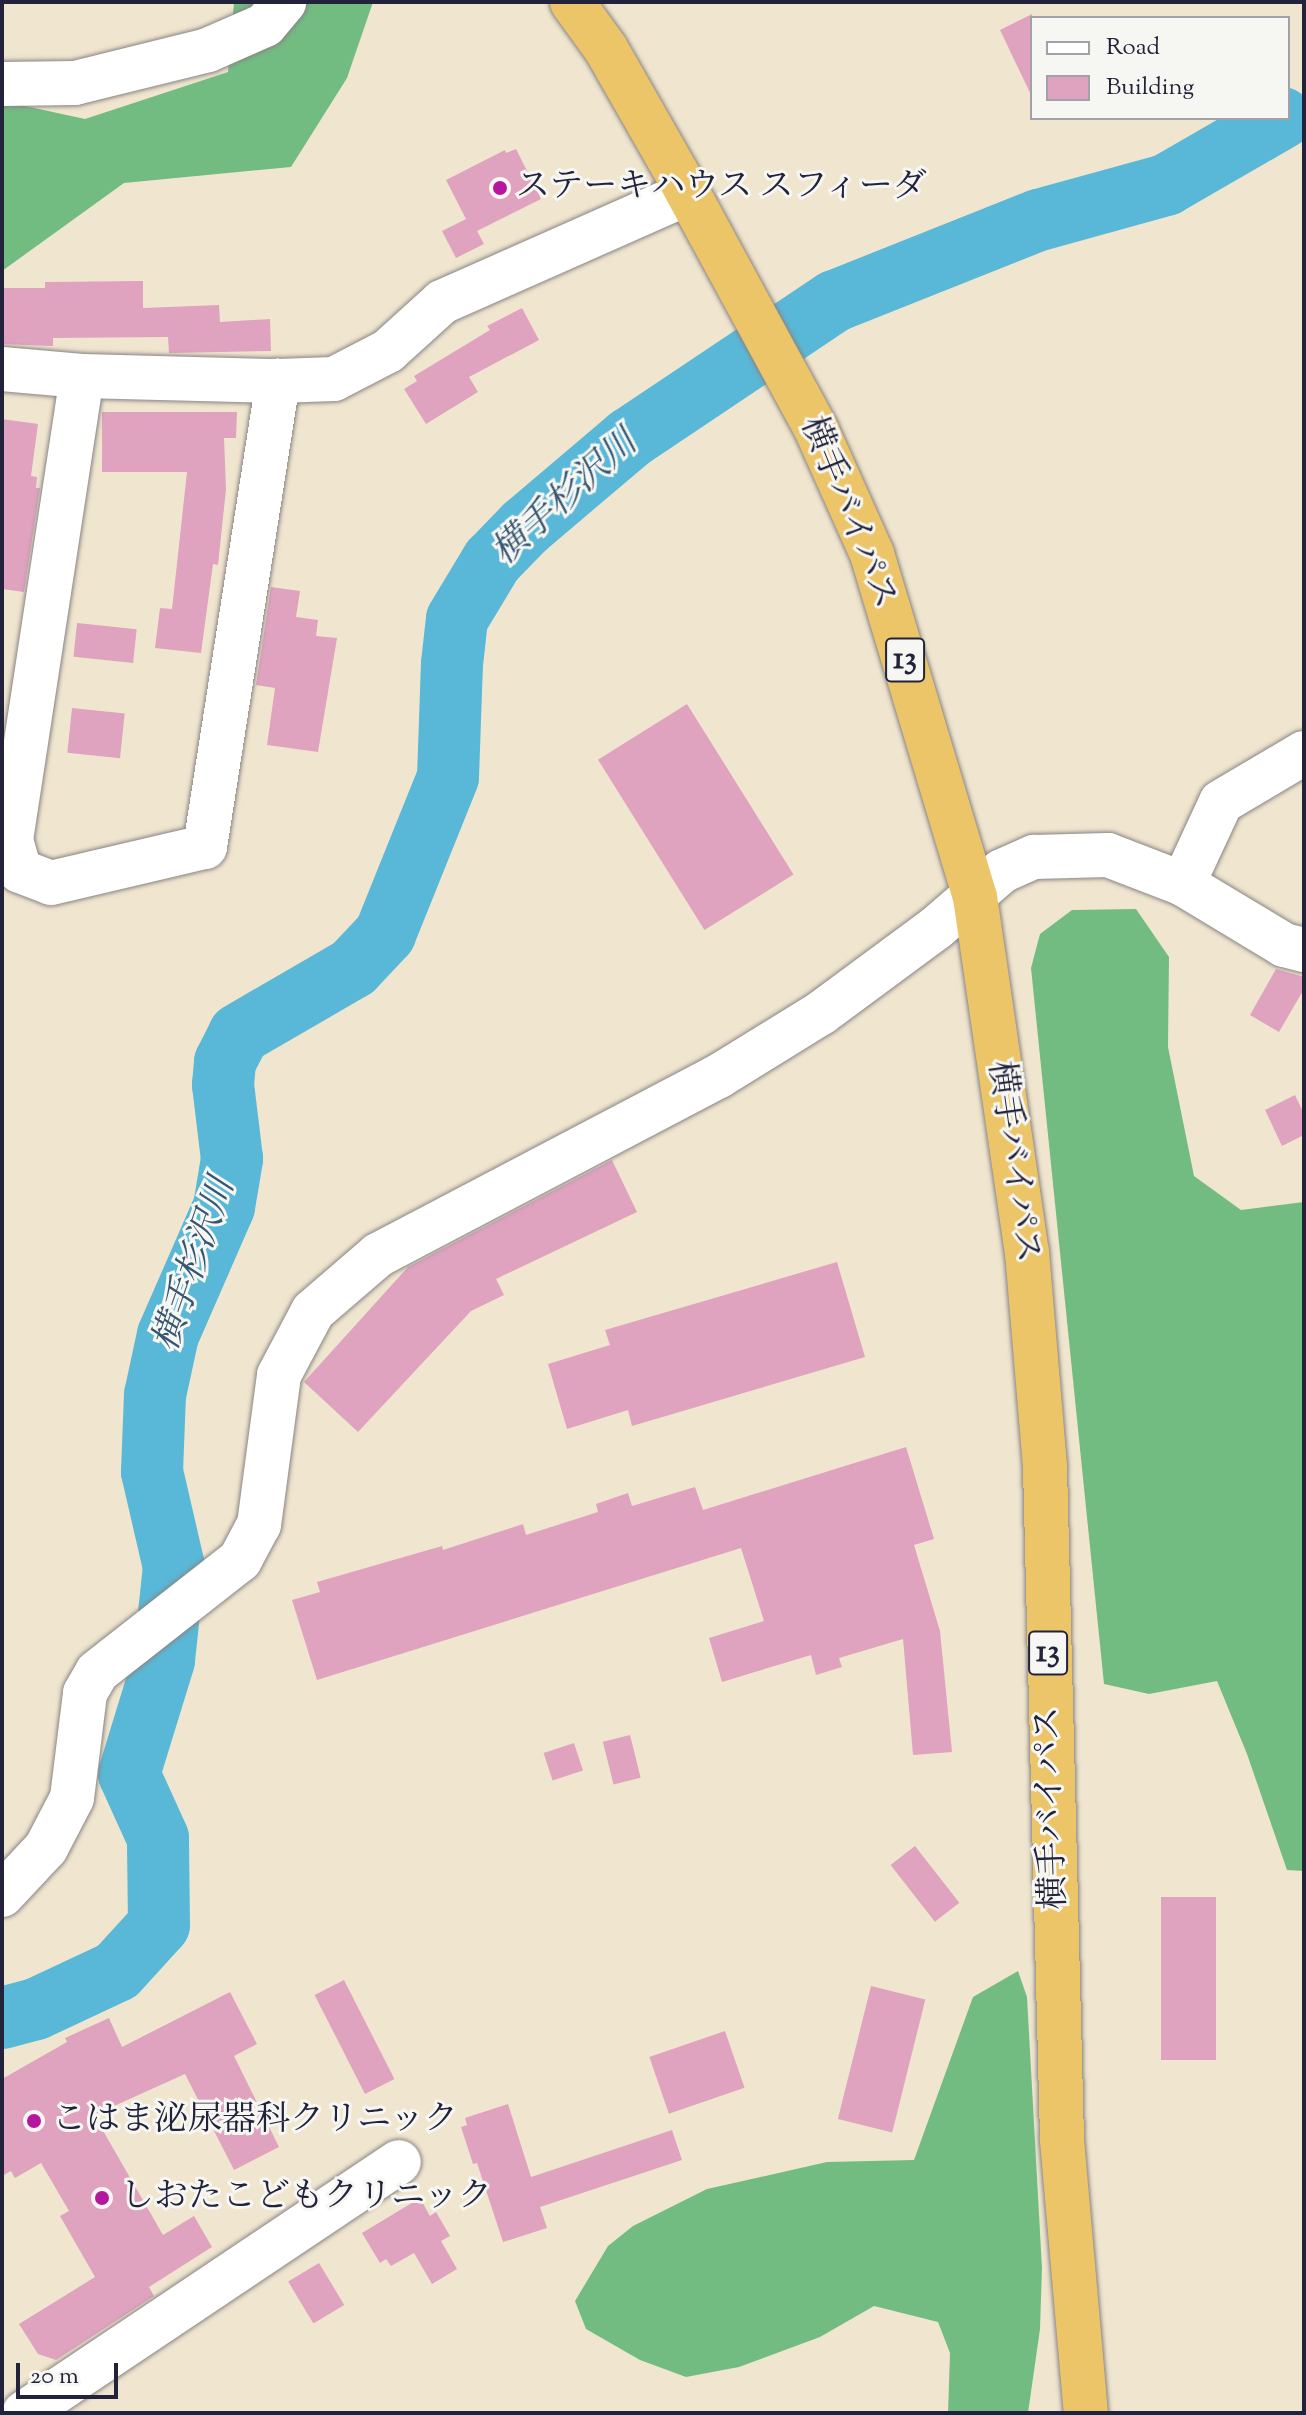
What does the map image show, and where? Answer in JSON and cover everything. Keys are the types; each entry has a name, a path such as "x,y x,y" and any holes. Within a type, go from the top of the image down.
{"highway":[{"name":"横手バイパス","path":"572,2 606,49 741,285 817,431 872,554 975,897 1027,1252 1045,1467 1062,2140 1086,2413"}],"street":[{"path":"2,84 75,83 208,50 265,25 284,2"},
{"path":"2,369 82,376 278,381 334,379 388,351 442,302 688,193"},
{"path":"82,376 11,840 20,871 51,883 205,847 278,381"},
{"path":"1183,884 1221,802 1304,753"},
{"path":"2,1895 46,1848 72,1798 85,1693 97,1672 211,1579 240,1560 259,1525 279,1375 313,1311 378,1255 719,1076 821,1013 975,897 1002,871 1034,857 1108,855 1183,884 1284,945 1304,950"},
{"path":"24,2413 399,2162"}],"green space":[{"path":"234,2 373,2 347,78 291,167 124,183 2,271 2,101 85,119 228,72"},
{"path":"1136,909 1169,957 1168,1047 1194,1176 1241,1210 1304,1202 1304,1871 1287,1870 1247,1754 1217,1681 1149,1694 1104,1684 1031,968 1040,934 1072,910"},
{"path":"1018,1971 1027,1997 1042,2268 1040,2329 1028,2413 948,2413 950,2353 938,2322 874,2306 820,2337 739,2367 686,2377 640,2360 586,2329 575,2301 608,2246 633,2226 707,2189 827,2162 914,2160 973,1997"}],"building":[{"path":"1032,14 1030,93 1000,30"},
{"name":"ステーキハウス スフィーダ","path":"516,149 541,199 477,231 484,244 456,258 442,231 466,219 446,180 505,150 506,153"},
{"path":"143,281 143,308 219,305 220,322 270,319 271,351 169,353 168,337 53,338 53,346 2,344 2,288 45,288 45,282"},
{"path":"522,308 539,340 469,377 478,392 426,424 404,389 417,381 414,376 490,330 487,326"},
{"path":"102,412 237,412 236,438 224,438 226,489 218,565 213,564 201,653 155,648 160,608 172,609 187,472 102,472"},
{"path":"2,419 38,424 31,476 37,477 36,488 40,488 24,592 2,589"},
{"path":"271,587 300,591 296,617 318,620 316,636 337,638 318,752 267,745 275,688 256,685"},
{"path":"77,623 137,629 133,663 73,657"},
{"path":"687,704 794,874 704,930 598,760"},
{"path":"72,708 125,714 120,758 67,753"},
{"path":"1276,969 1304,977 1304,989 1279,1032 1250,1015"},
{"path":"1295,1095 1304,1114 1304,1135 1282,1146 1265,1110"},
{"path":"612,1160 637,1212 496,1279 504,1295 471,1311 358,1432 304,1382 408,1267"},
{"path":"837,1262 865,1357 632,1426 628,1410 567,1429 548,1364 610,1345 605,1330"},
{"path":"906,1447 934,1539 914,1545 940,1631 952,1752 913,1755 903,1639 839,1658 842,1667 816,1675 811,1655 722,1682 709,1638 764,1621 741,1548 317,1680 292,1600 320,1592 317,1582 442,1546 443,1550 523,1524 526,1535 598,1512 596,1504 628,1493 632,1506 695,1487 703,1510"},
{"path":"630,1735 641,1778 613,1784 603,1742"},
{"path":"574,1743 583,1771 553,1780 544,1753"},
{"path":"915,1846 959,1903 935,1922 891,1865"},
{"path":"1161,1897 1216,1897 1216,2060 1161,2060"},
{"path":"344,1980 394,2079 365,2094 315,1995"},
{"path":"871,1986 925,2000 892,2132 838,2119"},
{"path":"230,1992 257,2044 234,2056 279,2147 234,2170 185,2074 94,2115 163,2235 194,2216 212,2247 149,2287 154,2296 56,2360 38,2354 19,2324 95,2277 60,2216 69,2211 41,2163 15,2178 11,2171 2,2176 2,2079 67,2042 65,2038 109,2018 122,2047"},
{"path":"725,2031 745,2088 669,2114 649,2057"},
{"path":"508,2104 531,2177 672,2130 682,2160 540,2207 547,2228 503,2242 477,2163 473,2164 461,2127 467,2125 465,2118"},
{"path":"420,2198 430,2216 436,2212 450,2236 441,2241 457,2269 432,2284 414,2253 391,2266 386,2259 380,2263 362,2233"},
{"path":"319,2263 344,2305 313,2324 288,2282"}],"waterway":[{"name":"横手杉沢川","path":"2,2018 36,2009 117,1971 159,1925 158,1838 129,1774 164,1660 174,1567 152,1472 155,1395 168,1335 224,1207 232,1159 223,1085 225,1062 239,1034 353,968 385,934 448,777 452,664 457,619 492,561 525,527 630,438 835,301 1039,220 1166,185 1279,120"}],"place":[{"name":"ステーキハウス スフィーダ","path":"500,188"},
{"name":"こはま泌尿器科クリニック","path":"34,2121"},
{"name":"しおたこどもクリニック","path":"102,2198"}]}
